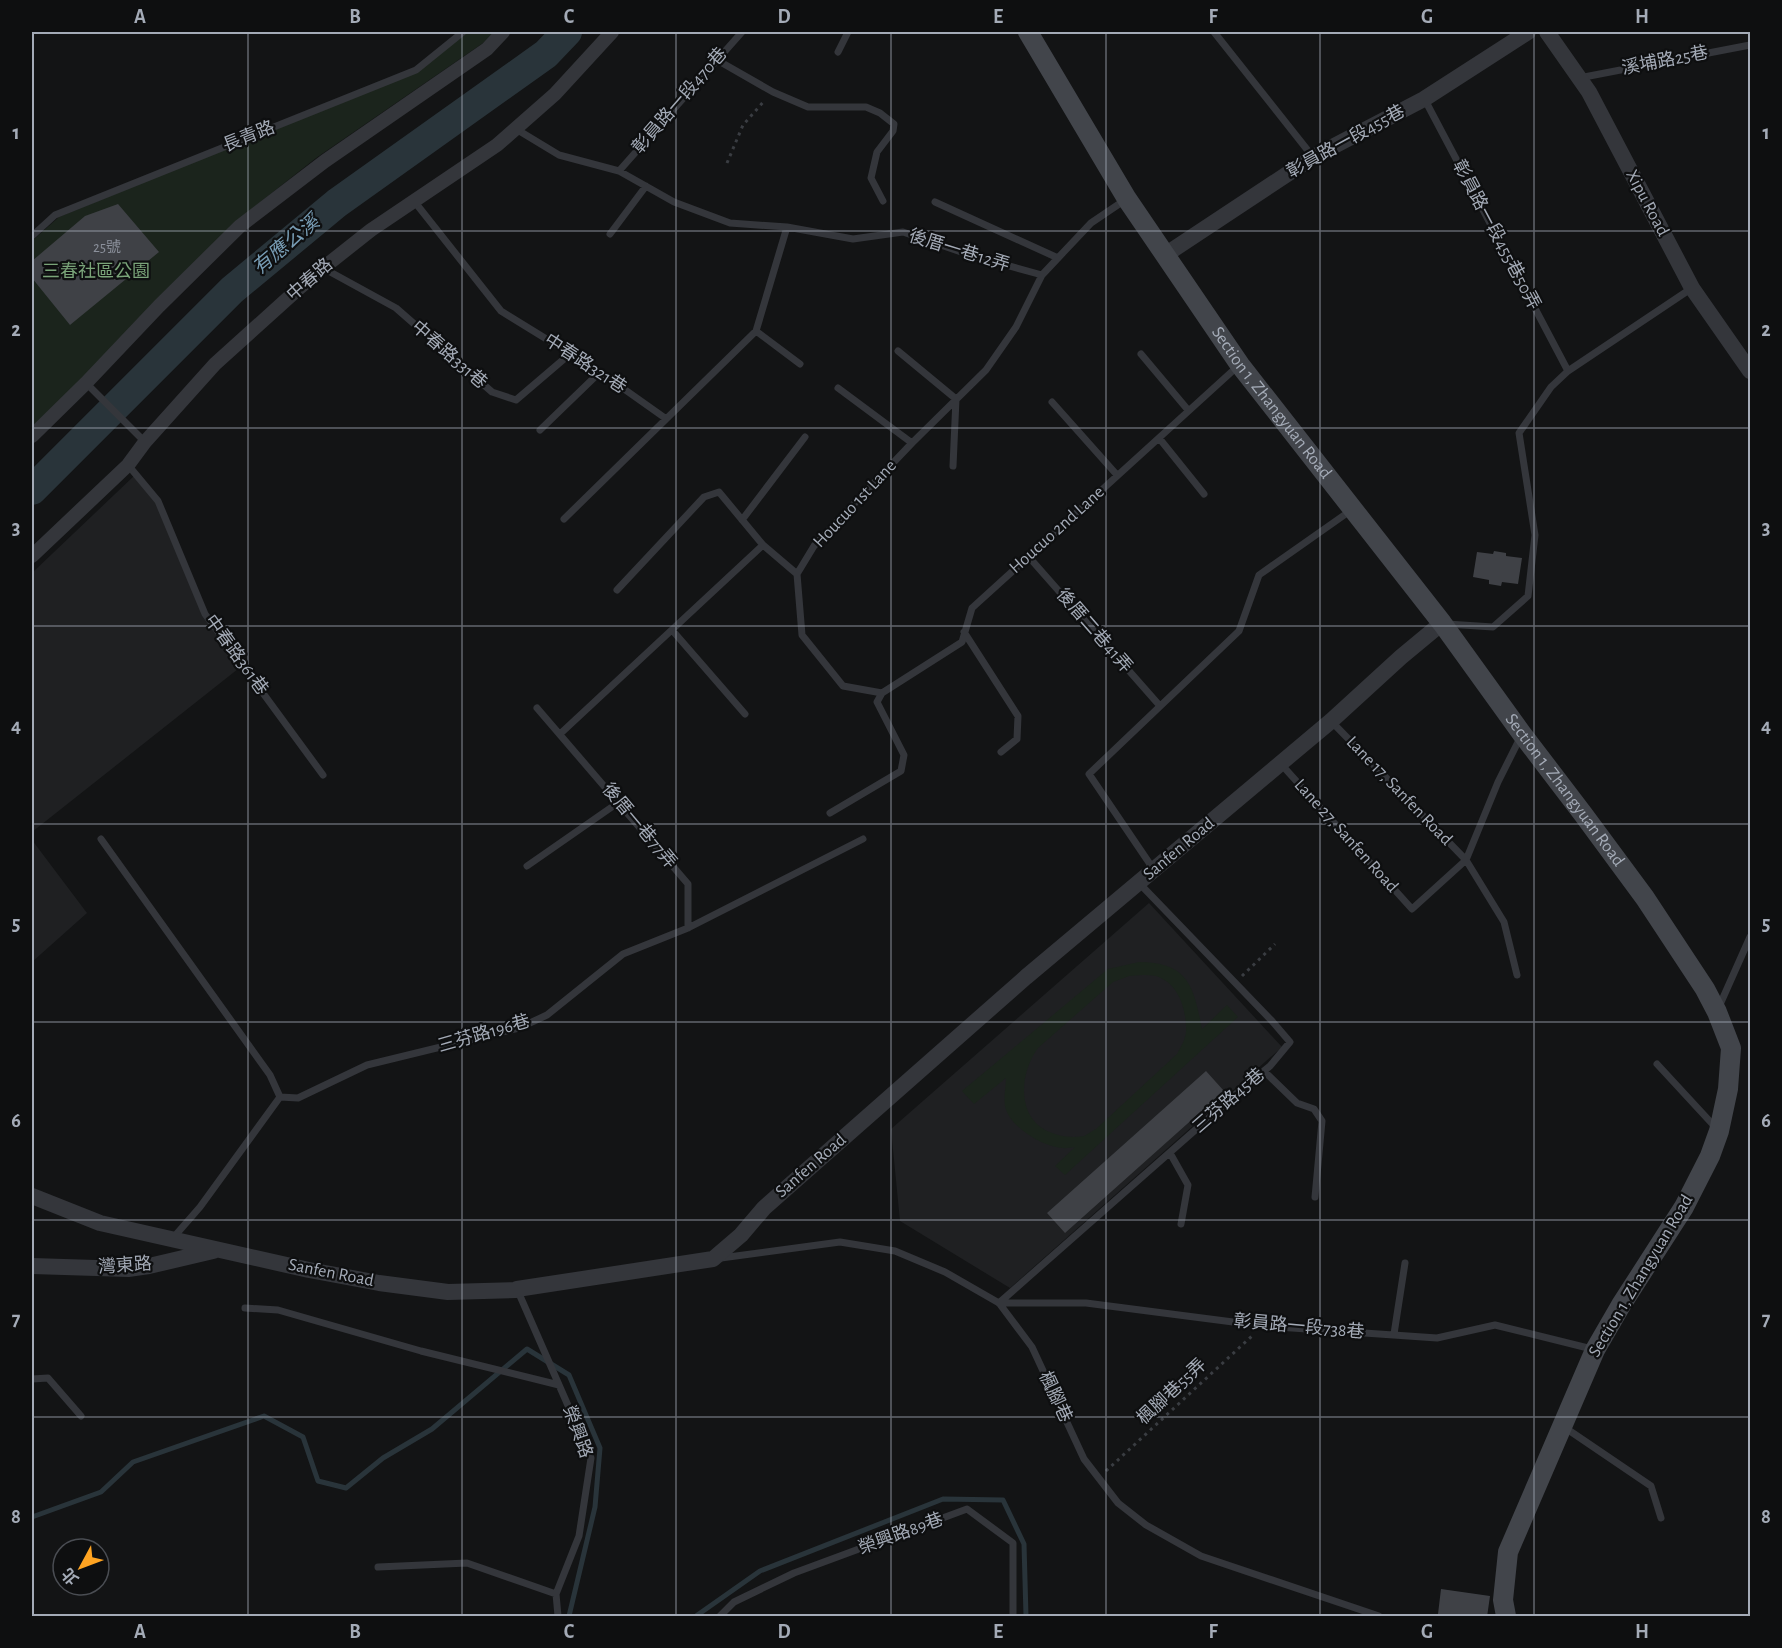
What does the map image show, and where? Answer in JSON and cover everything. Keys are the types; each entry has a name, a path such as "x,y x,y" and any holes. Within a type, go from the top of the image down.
{"main road":[{"name":"Section 1, Zhangyuan Road","path":"1028,32 1127,199 1240,365 1442,623 1645,898 1705,989 1731,1048 1728,1089 1719,1131 1710,1155 1684,1207 1595,1350 1508,1552 1503,1600 1506,1617"}],"street":[{"path":"32,436 240,226 325,161 488,49 503,32"},
{"name":"中春路","path":"32,556 128,465 215,364 322,268 371,230 497,145 555,94 612,32"},
{"name":"彰員路一段455巷","path":"1165,255 1313,157 1424,99 1528,32"},
{"name":"Xipu Road","path":"1548,32 1589,92 1692,288 1750,371"},
{"name":"Sanfen Road","path":"32,1196 100,1223 216,1250 309,1270 448,1292 516,1290 713,1259 741,1235 764,1208 1026,977 1331,721 1442,623"},
{"name":"灣東路","path":"32,1266 128,1269 216,1250"}],"lane":[{"name":"長青路","path":"32,236 55,215 414,71 463,32"},
{"name":"彰員路一段470巷","path":"619,171 742,32"},
{"path":"838,52 848,32"},
{"path":"1214,32 1313,157"},
{"name":"溪埔路25巷","path":"1579,78 1750,45"},
{"path":"717,60 773,92 807,107 866,106 894,124 893,131 877,152 871,178 882,201"},
{"name":"彰員路一段455巷50弄","path":"1424,99 1568,371"},
{"name":"後厝一巷12弄","path":"516,129 559,155 619,171 674,202 730,223 787,227 853,239 903,232 970,255 1042,275"},
{"path":"610,234 645,186"},
{"name":"Houcuo 1st Lane","path":"797,574 814,546 912,442 986,370 1016,327 1042,275 1090,223 1127,199"},
{"name":"中春路321巷","path":"414,201 501,311 571,353 665,418"},
{"path":"935,202 1058,258"},
{"path":"564,519 756,331 787,227"},
{"name":"中春路331巷","path":"322,268 396,308 492,392 516,400 571,353"},
{"path":"1442,623 1493,627 1528,596 1535,535 1520,433 1551,387 1568,371 1692,288"},
{"path":"756,331 800,364"},
{"path":"898,351 956,399 953,466"},
{"path":"1141,354 1188,410"},
{"name":"Houcuo 2nd Lane","path":"882,693 962,642 972,608 1240,365"},
{"path":"540,430 600,372"},
{"path":"86,383 146,442"},
{"path":"838,388 912,442"},
{"path":"1052,402 1117,475"},
{"path":"742,520 805,437"},
{"path":"1159,438 1204,494"},
{"name":"中春路361巷","path":"128,465 158,501 205,614 323,775"},
{"path":"617,590 704,497 719,492 764,545 797,574 802,635 843,686 882,693 877,702 904,755 901,771 830,813"},
{"path":"1154,870 1089,774 1239,631 1259,575 1352,509"},
{"path":"560,734 764,545"},
{"name":"後厝二巷41弄","path":"1028,556 1160,706"},
{"path":"672,630 745,714"},
{"path":"964,632 1018,716 1017,738 1001,752"},
{"name":"後厝一巷77弄","path":"537,708 688,884 688,928"},
{"name":"Lane 17, Sanfen Road","path":"1331,721 1466,860 1504,922 1517,975"},
{"path":"1466,860 1498,782 1522,734"},
{"name":"Lane 27, Sanfen Road","path":"1280,763 1412,909 1466,860"},
{"path":"526,866 619,802"},
{"path":"101,839 270,1075 280,1097 200,1207 171,1239"},
{"name":"三芬路196巷","path":"280,1097 298,1098 367,1065 519,1028 547,1015 623,954 688,928 863,839"},
{"name":"三芬路45巷","path":"999,1303 1270,1066 1290,1042 1138,882"},
{"path":"1717,1012 1750,937"},
{"path":"1657,1064 1719,1131"},
{"path":"1264,1071 1297,1103 1314,1109 1322,1122 1315,1197"},
{"path":"1170,1153 1188,1185 1181,1224"},
{"name":"楓腳巷","path":"713,1259 840,1242 895,1251 945,1272 999,1303 1032,1347 1084,1459 1118,1503 1146,1525 1202,1556 1379,1617"},
{"path":"1394,1334 1405,1263"},
{"name":"榮興路","path":"517,1289 591,1458 579,1536 556,1594 558,1617"},
{"name":"彰員路一段738巷","path":"999,1303 1086,1303 1263,1326 1437,1338 1495,1325 1595,1350"},
{"path":"245,1308 278,1310 421,1351 559,1385"},
{"path":"32,1379 48,1378 81,1416"},
{"path":"1563,1426 1651,1486 1661,1518"},
{"name":"榮興路89巷","path":"720,1617 734,1602 794,1573 967,1509 1013,1543 1013,1617"},
{"path":"378,1567 467,1563 556,1594"}],"path":[{"path":"727,163 743,125 773,92"},
{"path":"1234,982 1275,944"},
{"name":"楓腳巷55弄","path":"1098,1477 1263,1326"}],"shaded area":[{"path":"135,475 158,501 205,614 243,665 32,832 32,573"},
{"path":"32,840 87,913 32,962"},
{"path":"1149,903 1282,1047 1010,1288 900,1221 891,1129"}],"green space":[{"name":"三春社區公園","path":"463,32 495,32 483,43 316,158 235,222 32,427 32,241 59,217 414,71"},
{"path":"1139,962 1156,963 1179,972 1192,990 1202,1029 1227,1005 1238,1017 1065,1175 1055,1166 1075,1147 1061,1148 1049,1145 1035,1139 1015,1124 1010,1118 1004,1099 1006,1078 974,1104 962,1091 1108,969","holes":["1129,976 1156,976 1164,980 1171,985 1180,999 1185,1015 1186,1032 1177,1054 1096,1129 1086,1135 1065,1136 1042,1128 1033,1120 1024,1097 1027,1071 1038,1048 1113,982"]}],"building":[{"path":"118,204 159,252 70,325 32,278 32,261 85,216"},
{"path":"1494,551 1506,553 1506,556 1522,558 1518,584 1502,582 1501,586 1489,584 1489,580 1473,577 1477,552 1493,554"},
{"path":"1206,1071 1224,1091 1065,1233 1047,1213"},
{"path":"1441,1589 1490,1596 1487,1617 1457,1617 1438,1614"}],"waterway":[{"name":"有應公溪","path":"32,490 232,290 337,203 546,54 567,32"},
{"path":"32,1517 101,1492 133,1462 264,1416 303,1437 318,1481 346,1488 383,1458 432,1429 527,1349 569,1375 600,1448 595,1507 569,1616"},
{"path":"696,1616 760,1571 943,1499 1003,1500 1024,1544 1026,1616"}]}
